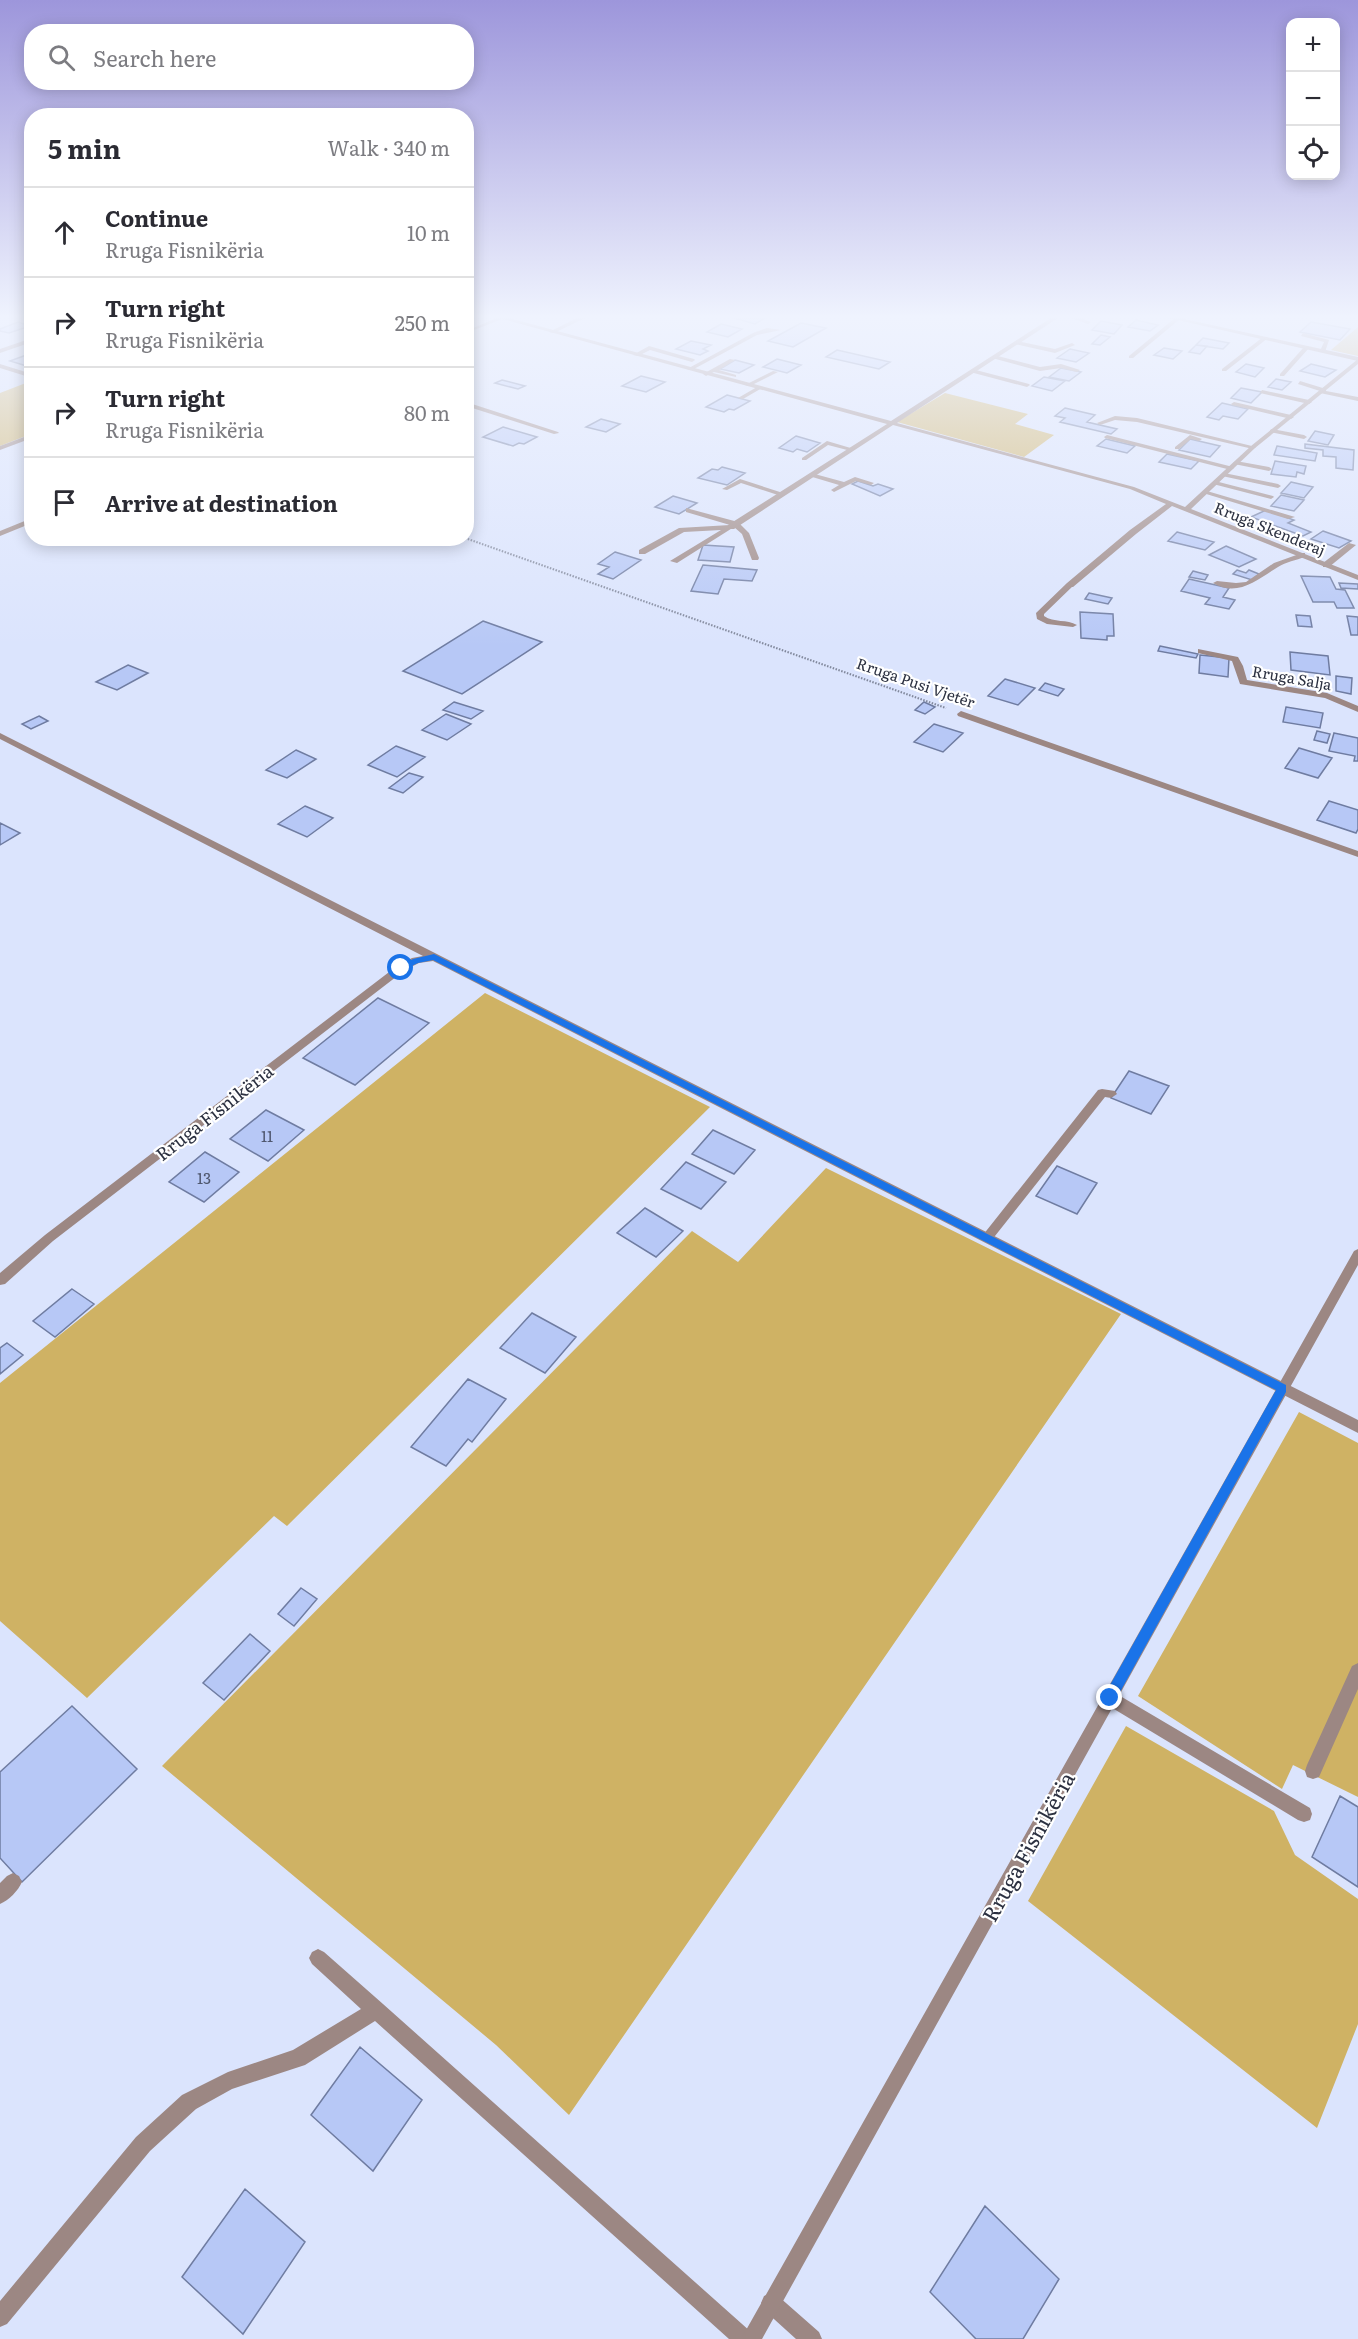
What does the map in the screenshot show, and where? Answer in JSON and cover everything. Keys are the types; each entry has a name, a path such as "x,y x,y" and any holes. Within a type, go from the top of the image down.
{"street":[{"path":"538,427 556,433"},
{"path":"674,561 885,427"},
{"name":"Rruga Skenderaj","path":"902,427 1132,488 1358,578"},
{"path":"1166,427 1251,448"},
{"path":"1187,509 1251,448 1277,427"},
{"path":"1272,431 1304,437"},
{"path":"1107,437 1234,465 1269,469"},
{"path":"1177,448 1190,437 1251,448"},
{"path":"0,448 22,440"},
{"path":"804,459 827,443 851,449"},
{"path":"811,475 844,484"},
{"path":"1224,475 1278,486"},
{"path":"834,490 855,479 871,483"},
{"path":"725,489 740,481 782,494"},
{"path":"1215,483 1271,497"},
{"path":"1206,492 1291,517"},
{"path":"1073,625 1047,622 1040,617 1040,613 1133,531 1172,503"},
{"path":"689,510 733,525 745,533 755,558"},
{"path":"0,534 24,524"},
{"path":"642,552 682,530 733,525"},
{"path":"1326,565 1352,545"},
{"path":"1217,584 1241,586 1250,584 1275,566 1302,555"},
{"name":"Rruga Salja","path":"1200,651 1235,659 1243,682 1327,696 1358,709"},
{"name":"Rruga Pusi Vjetër","path":"961,714 1358,854"},
{"path":"0,736 1358,1427"},
{"name":"Rruga Fisnikëria","path":"0,1280 65,1226 401,968 416,960 434,957"},
{"path":"987,1238 1102,1093 1112,1094"},
{"name":"Rruga Fisnikëria","path":"751,2339 1358,1254"},
{"path":"1313,1771 1358,1671"},
{"path":"1110,1698 1304,1814"},
{"path":"0,1895 13,1882"},
{"path":"318,1958 744,2339"},
{"path":"0,2317 143,2144 189,2102 228,2081 298,2058 377,2010"},
{"path":"771,2303 812,2339"}],"path":[{"name":"Rruga Pusi Vjetër","path":"474,542 525,563 619,593 961,714"}],"shaded area":[{"path":"0,427 24,427 24,437 0,446"},
{"path":"916,427 1026,427 1054,435 1024,457"},
{"path":"485,993 710,1107 287,1526 274,1516 87,1698 0,1621 0,1383"},
{"path":"826,1168 1121,1314 569,2115 496,2045 162,1766 692,1231 738,1262"},
{"path":"1299,1412 1358,1443 1358,1797 1293,1765 1282,1789 1138,1696"},
{"path":"1126,1726 1274,1811 1295,1855 1358,1899 1358,2024 1317,2128 1028,1901"}],"building":[{"path":"504,427 537,437 524,444 519,443 513,446 483,437"},
{"path":"587,427 614,427 606,432"},
{"path":"1082,427 1117,429 1111,434"},
{"path":"1315,431 1334,435 1328,445 1308,441"},
{"path":"796,436 820,443 807,452 797,449 793,452 779,448"},
{"path":"1106,439 1135,446 1127,453 1097,446"},
{"path":"1190,439 1220,446 1210,457 1179,450"},
{"path":"1305,444 1354,450 1353,470 1336,468 1336,457 1323,456 1323,450 1305,448"},
{"path":"1277,446 1317,453 1315,461 1274,455"},
{"path":"1167,454 1199,461 1191,469 1159,462"},
{"path":"1275,461 1306,466 1304,474 1297,472 1296,477 1271,474"},
{"path":"722,467 745,473 727,485 698,478 712,469 718,470"},
{"path":"858,481 893,489 880,496 852,484"},
{"path":"1291,482 1313,487 1304,498 1281,493"},
{"path":"1281,495 1304,500 1294,511 1271,506"},
{"path":"673,496 697,503 679,514 655,507"},
{"path":"1266,510 1294,520 1288,523 1311,532 1303,536 1251,517"},
{"path":"1323,531 1351,541 1339,548 1311,539"},
{"path":"1177,532 1214,542 1205,550 1168,541"},
{"path":"703,545 734,547 730,562 698,560"},
{"path":"1226,546 1256,559 1239,567 1209,555"},
{"path":"615,552 641,560 613,579 598,574 609,567 598,564"},
{"path":"703,565 757,570 752,581 724,579 718,594 691,591"},
{"path":"1237,570 1246,573 1249,570 1259,574 1252,580 1233,574"},
{"path":"1193,571 1208,575 1205,580 1189,577"},
{"path":"1301,576 1330,577 1336,589 1345,590 1354,608 1337,608 1334,602 1313,602"},
{"path":"1189,579 1229,588 1223,597 1235,600 1229,609 1205,604 1210,598 1181,591"},
{"path":"1339,583 1358,584 1358,589 1341,588"},
{"path":"1089,593 1112,598 1108,604 1085,599"},
{"path":"1080,612 1113,614 1114,636 1107,636 1107,640 1081,638"},
{"path":"1296,615 1310,616 1312,627 1298,626"},
{"path":"1347,616 1358,617 1358,635 1351,635"},
{"path":"483,621 542,642 462,694 403,671"},
{"path":"1160,646 1198,654 1196,658 1158,651"},
{"path":"1290,652 1328,656 1330,675 1291,670"},
{"path":"1200,655 1229,658 1228,677 1199,673"},
{"path":"128,665 148,673 117,690 96,682"},
{"path":"1336,676 1352,678 1351,694 1336,691"},
{"path":"1005,679 1035,688 1018,705 988,696"},
{"path":"1045,683 1064,689 1058,696 1039,690"},
{"path":"454,702 483,711 471,719 443,710"},
{"path":"924,702 935,707 925,714 915,710"},
{"path":"1286,707 1323,713 1320,728 1283,722"},
{"path":"446,714 471,724 447,740 422,730"},
{"path":"39,716 48,721 31,729 22,724"},
{"path":"934,724 963,733 943,752 914,742"},
{"path":"1317,731 1330,734 1327,743 1314,740"},
{"path":"1334,733 1358,738 1358,761 1354,761 1355,756 1329,751"},
{"path":"396,746 425,757 397,777 368,765"},
{"path":"1299,748 1332,758 1318,778 1285,768"},
{"path":"296,750 316,759 287,778 266,770"},
{"path":"409,773 423,777 403,793 389,788"},
{"path":"1329,801 1358,810 1356,833 1317,820"},
{"path":"305,806 333,818 307,837 278,824"},
{"path":"0,823 20,833 0,845"},
{"path":"378,998 429,1023 355,1085 303,1058"},
{"path":"1129,1071 1169,1086 1151,1114 1111,1098"},
{"path":"266,1110 304,1130 268,1161 230,1139"},
{"path":"713,1130 755,1150 734,1174 692,1154"},
{"path":"205,1152 239,1172 204,1202 169,1182"},
{"path":"686,1162 726,1182 701,1209 661,1189"},
{"path":"1057,1166 1097,1183 1077,1214 1036,1196"},
{"path":"645,1208 683,1231 656,1257 617,1233"},
{"path":"72,1289 94,1304 55,1337 33,1321"},
{"path":"532,1313 576,1337 545,1373 500,1348"},
{"path":"7,1343 23,1355 0,1374 0,1348"},
{"path":"468,1379 506,1399 472,1442 468,1439 446,1466 411,1447"},
{"path":"301,1588 317,1599 294,1626 278,1614"},
{"path":"250,1634 270,1651 224,1700 203,1683"},
{"path":"72,1706 137,1769 22,1882 0,1858 0,1772"},
{"path":"1340,1796 1358,1807 1358,1887 1312,1857"},
{"path":"360,2047 422,2100 373,2171 311,2115"},
{"path":"245,2189 305,2242 243,2334 182,2277"},
{"path":"985,2206 1059,2279 1023,2339 976,2339 930,2292"}],"route":[{"path":"401,968 416,960 434,957 1282,1389 1110,1698"}]}
